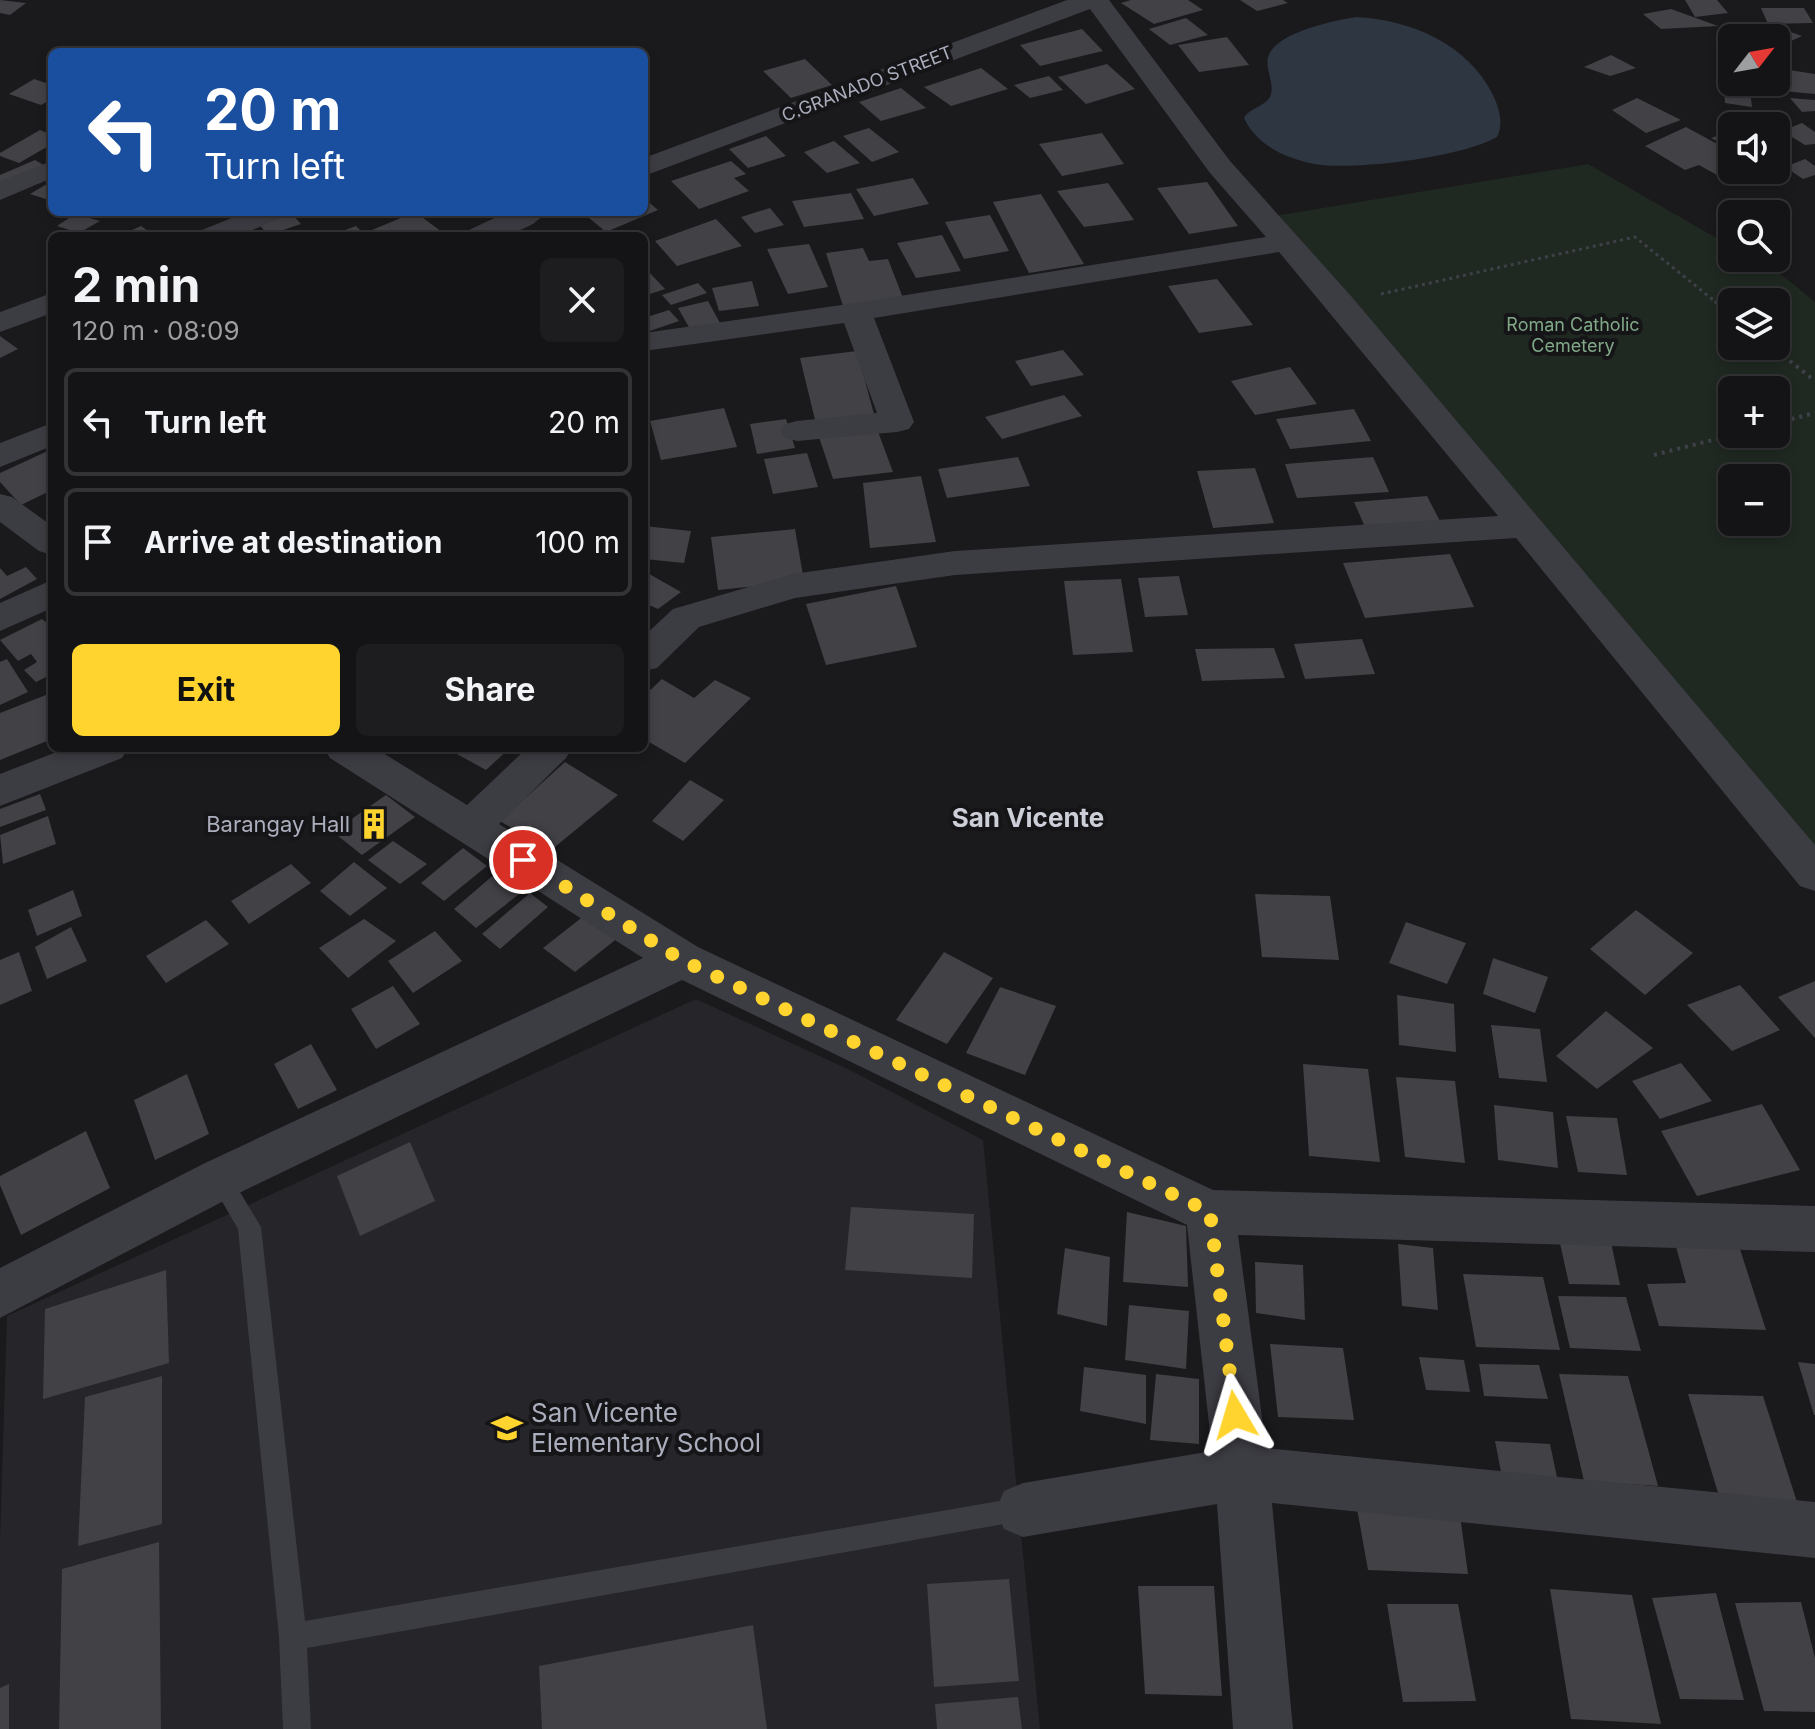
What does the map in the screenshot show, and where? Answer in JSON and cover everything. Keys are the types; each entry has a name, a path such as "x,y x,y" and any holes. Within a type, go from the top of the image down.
{"street":[{"name":"C.GRANADO STREET","path":"648,167 1093,0"},
{"path":"1093,0 1220,167 1340,303 1815,874"},
{"path":"0,191 48,170"},
{"path":"222,232 261,216"},
{"path":"488,232 522,216"},
{"path":"648,341 856,312 1287,242"},
{"path":"0,323 48,304"},
{"path":"797,431 897,422 856,312"},
{"path":"0,456 48,435"},
{"path":"0,505 48,540"},
{"path":"648,654 686,618 793,586 955,563 1526,526"},
{"path":"0,618 48,595"},
{"path":"0,791 98,752"},
{"path":"350,752 682,960 1210,1212 1815,1229"},
{"path":"470,827 548,752"},
{"path":"0,1294 220,1179 682,960"},
{"path":"1210,1212 1242,1473 1263,1729"},
{"path":"1023,1510 1242,1473 1815,1530"}],"lane":[{"path":"220,1179 249,1227 293,1637 297,1729"},
{"path":"293,1637 1023,1510"}],"path":[{"path":"1340,303 1635,237 1718,304"},
{"path":"1789,360 1815,381"},
{"path":"1790,419 1815,413"},
{"path":"1654,455 1718,439"}],"shaded area":[{"path":"1356,17 1417,29 1453,48 1482,77 1493,95 1500,121 1497,137 1460,151 1408,161 1355,166 1314,164 1283,154 1264,143 1244,118 1271,94 1267,61 1273,48 1306,29"},
{"name":"San Vicente Elementary School","path":"696,999 850,1070 983,1140 1040,1729 0,1729 0,1541 7,1316"}],"green space":[{"name":"Roman Catholic Cemetery","path":"1588,164 1718,239 1718,272 1776,272 1815,302 1815,857 1269,217"}],"building":[{"path":"0,0 26,3 10,15 0,13"},
{"path":"1131,0 1188,0 1203,10 1154,24 1121,3"},
{"path":"1240,0 1283,0 1288,3 1257,11"},
{"path":"1685,0 1717,0 1728,13 1695,17"},
{"path":"1761,8 1804,8 1813,23 1768,24"},
{"path":"1671,9 1718,26 1661,29 1643,14"},
{"path":"1186,18 1208,35 1170,45 1149,29"},
{"path":"1082,29 1103,51 1040,66 1020,45"},
{"path":"1790,32 1802,36 1790,42"},
{"path":"1227,37 1249,65 1199,72 1178,45"},
{"path":"1611,55 1636,68 1610,76 1584,67"},
{"path":"805,59 832,85 791,98 763,71"},
{"path":"1107,64 1135,89 1086,104 1058,77"},
{"path":"981,68 1008,89 951,106 924,87"},
{"path":"1790,70 1815,74 1815,94 1790,92"},
{"path":"1049,76 1063,90 1030,98 1014,85"},
{"path":"34,79 48,84 48,101 41,105 9,94"},
{"path":"901,88 926,108 881,121 859,102"},
{"path":"1724,96 1751,96 1752,107 1725,103"},
{"path":"1637,98 1681,120 1646,133 1612,110"},
{"path":"1790,98 1815,100 1815,111 1802,112"},
{"path":"1802,123 1815,132 1815,144 1805,145 1790,136 1790,128"},
{"path":"1686,127 1718,144 1718,176 1699,165 1685,170 1645,146"},
{"path":"869,128 899,152 872,162 843,136"},
{"path":"40,130 48,133 48,146 19,163 0,156 0,153"},
{"path":"1102,133 1124,164 1062,176 1039,144"},
{"path":"766,136 786,156 748,168 729,149"},
{"path":"834,141 860,163 827,173 804,152"},
{"path":"1805,159 1815,166 1815,175 1803,179 1790,170 1790,165"},
{"path":"35,160 47,167 0,183 0,175"},
{"path":"731,161 746,174 734,178 749,191 699,209 671,181"},
{"path":"913,178 929,204 874,216 856,189"},
{"path":"1207,182 1238,226 1189,234 1157,188"},
{"path":"48,183 48,200 30,194"},
{"path":"1108,183 1134,220 1084,227 1057,191"},
{"path":"851,193 864,219 804,227 792,201"},
{"path":"1041,194 1084,264 1029,273 993,202"},
{"path":"648,201 658,210 648,214"},
{"path":"770,208 784,225 755,233 741,217"},
{"path":"990,215 1009,251 964,259 945,222"},
{"path":"72,216 100,221 81,232 57,226"},
{"path":"277,216 294,216 301,224 277,232 265,232 257,222"},
{"path":"405,216 420,216 442,232 375,232 372,230"},
{"path":"587,216 644,216 606,232"},
{"path":"716,219 742,246 677,266 655,241"},
{"path":"141,226 149,232 128,232"},
{"path":"356,226 362,232 340,232"},
{"path":"942,235 961,271 916,278 897,243"},
{"path":"809,244 828,287 788,294 767,249"},
{"path":"863,248 869,261 888,259 903,298 843,306 826,253"},
{"path":"648,271 665,289 648,295"},
{"path":"1217,279 1253,325 1199,333 1168,286"},
{"path":"752,281 759,306 719,311 712,288"},
{"path":"698,283 707,293 671,305 662,295"},
{"path":"708,301 720,323 690,329 678,308"},
{"path":"669,310 679,321 648,332 648,317"},
{"path":"0,336 18,349 0,358"},
{"path":"1063,350 1084,375 1031,386 1015,361"},
{"path":"857,351 875,418 816,424 800,358"},
{"path":"1290,367 1317,404 1255,415 1231,381"},
{"path":"1064,395 1082,416 1002,439 985,417"},
{"path":"724,408 737,447 661,460 650,421"},
{"path":"1354,409 1371,441 1290,449 1276,419"},
{"path":"786,419 795,448 757,454 750,424"},
{"path":"877,429 893,472 833,479 819,437"},
{"path":"48,451 48,492 21,505 0,482 0,473"},
{"path":"807,453 818,487 773,494 764,459"},
{"path":"1018,457 1030,486 947,498 938,469"},
{"path":"1373,457 1389,492 1297,498 1285,464"},
{"path":"1255,468 1274,523 1213,528 1197,471"},
{"path":"921,476 936,542 870,548 863,483"},
{"path":"1427,496 1444,529 1369,536 1354,502"},
{"path":"648,526 691,531 684,563 648,559"},
{"path":"795,529 804,581 718,590 711,537"},
{"path":"1450,554 1474,607 1365,618 1343,563"},
{"path":"26,567 37,579 0,599 0,568 7,576"},
{"path":"648,573 681,592 658,609 648,605"},
{"path":"1179,576 1188,615 1145,617 1138,578"},
{"path":"1121,579 1133,652 1073,655 1064,581"},
{"path":"896,586 917,647 826,665 806,604"},
{"path":"42,619 48,624 48,676 36,682 24,670 37,662 31,654 18,661 0,640"},
{"path":"1362,639 1375,674 1305,679 1294,644"},
{"path":"1274,648 1285,678 1202,681 1195,649"},
{"path":"7,659 28,692 0,705 0,662"},
{"path":"662,679 694,698 715,680 751,698 685,763 648,741 648,692"},
{"path":"48,694 48,741 0,760 0,713"},
{"path":"453,752 506,752 486,770"},
{"path":"565,762 618,795 550,851 500,821"},
{"path":"690,780 724,800 683,841 652,821"},
{"path":"40,794 46,810 0,827 0,809"},
{"name":"Barangay Hall","path":"386,795 415,817 362,855 333,832"},
{"path":"48,816 56,844 3,864 0,835"},
{"path":"393,841 427,864 400,884 368,860"},
{"path":"463,848 487,866 444,901 421,883"},
{"path":"354,862 387,888 350,916 320,891"},
{"path":"291,864 311,883 249,924 231,901"},
{"path":"497,872 523,891 476,928 454,909"},
{"path":"73,890 82,916 37,936 28,910"},
{"path":"530,893 548,907 500,949 482,934"},
{"path":"1255,894 1330,896 1339,960 1262,957"},
{"path":"1636,910 1693,953 1645,995 1590,949"},
{"path":"585,915 619,937 575,972 543,948"},
{"path":"364,919 396,941 348,978 319,948"},
{"path":"206,920 229,944 166,983 146,956"},
{"path":"1406,922 1466,943 1447,984 1389,963"},
{"path":"71,927 87,961 47,979 35,947"},
{"path":"435,931 462,961 413,993 388,961"},
{"path":"19,952 32,991 0,1005 0,960"},
{"path":"944,952 993,978 947,1044 896,1020"},
{"path":"1493,958 1548,977 1535,1013 1483,994"},
{"path":"1815,981 1815,1038 1778,997"},
{"path":"1740,985 1780,1030 1732,1051 1687,1005"},
{"path":"393,986 420,1024 376,1049 351,1009"},
{"path":"1000,987 1056,1006 1025,1075 966,1053"},
{"path":"1397,995 1454,1004 1456,1052 1399,1045"},
{"path":"1606,1011 1653,1048 1597,1089 1556,1056"},
{"path":"1491,1025 1540,1029 1547,1082 1499,1078"},
{"path":"311,1044 337,1090 298,1109 274,1064"},
{"path":"1681,1063 1712,1101 1660,1119 1632,1081"},
{"path":"1303,1064 1368,1069 1380,1162 1309,1156"},
{"path":"187,1074 209,1134 155,1160 134,1100"},
{"path":"1396,1077 1455,1081 1465,1163 1405,1157"},
{"path":"1762,1104 1800,1170 1697,1196 1661,1131"},
{"path":"1494,1105 1553,1112 1558,1168 1498,1160"},
{"path":"1566,1116 1617,1118 1627,1175 1578,1172"},
{"path":"86,1131 110,1188 21,1235 0,1185 0,1176"},
{"path":"410,1142 435,1201 360,1236 337,1176"},
{"path":"851,1207 974,1214 972,1278 845,1270"},
{"path":"1127,1212 1186,1226 1188,1287 1123,1282"},
{"path":"1559,1239 1611,1242 1620,1285 1569,1284"},
{"path":"1675,1243 1739,1246 1766,1330 1659,1326 1647,1284 1686,1283"},
{"path":"1398,1244 1433,1248 1438,1310 1402,1306"},
{"path":"1065,1248 1110,1257 1107,1326 1057,1314"},
{"path":"1255,1262 1303,1265 1305,1320 1256,1313"},
{"path":"166,1270 169,1363 43,1399 45,1309"},
{"path":"1463,1274 1543,1277 1560,1350 1476,1347"},
{"path":"1558,1296 1626,1297 1641,1351 1570,1348"},
{"path":"1129,1305 1189,1311 1186,1369 1125,1360"},
{"path":"1270,1344 1343,1348 1354,1420 1278,1417"},
{"path":"1419,1357 1464,1360 1470,1392 1426,1390"},
{"path":"1798,1362 1815,1364 1815,1415 1814,1415"},
{"path":"1479,1364 1539,1365 1548,1399 1484,1396"},
{"path":"1084,1367 1146,1375 1146,1424 1080,1411"},
{"path":"1156,1374 1199,1379 1199,1444 1150,1440"},
{"path":"1559,1374 1628,1376 1658,1486 1584,1481"},
{"path":"162,1376 162,1524 78,1546 85,1397"},
{"path":"1688,1394 1763,1396 1797,1502 1719,1496"},
{"path":"1495,1441 1550,1444 1558,1482 1502,1477"},
{"path":"1356,1503 1459,1508 1468,1574 1368,1570"},
{"path":"159,1542 161,1729 59,1729 62,1569"},
{"path":"1009,1579 1019,1681 934,1687 927,1584"},
{"path":"1138,1586 1214,1586 1222,1696 1145,1694"},
{"path":"1550,1589 1632,1595 1661,1724 1571,1719"},
{"path":"1716,1593 1744,1700 1680,1699 1652,1598"},
{"path":"1801,1602 1815,1658 1815,1712 1764,1711 1735,1603"},
{"path":"1387,1604 1458,1604 1476,1701 1403,1702"},
{"path":"753,1625 767,1729 542,1729 539,1666"},
{"path":"9,1684 9,1729 0,1729 0,1688"},
{"path":"1018,1697 1022,1729 937,1729 935,1704"}],"place":[{"name":"Barangay Hall","path":"374,824"},
{"name":"San Vicente Elementary School","path":"507,1428"}],"district":[{"name":"San Vicente","path":"1028,818"}],"route":[{"path":"523,860 682,960 1210,1212 1235,1415"}]}
